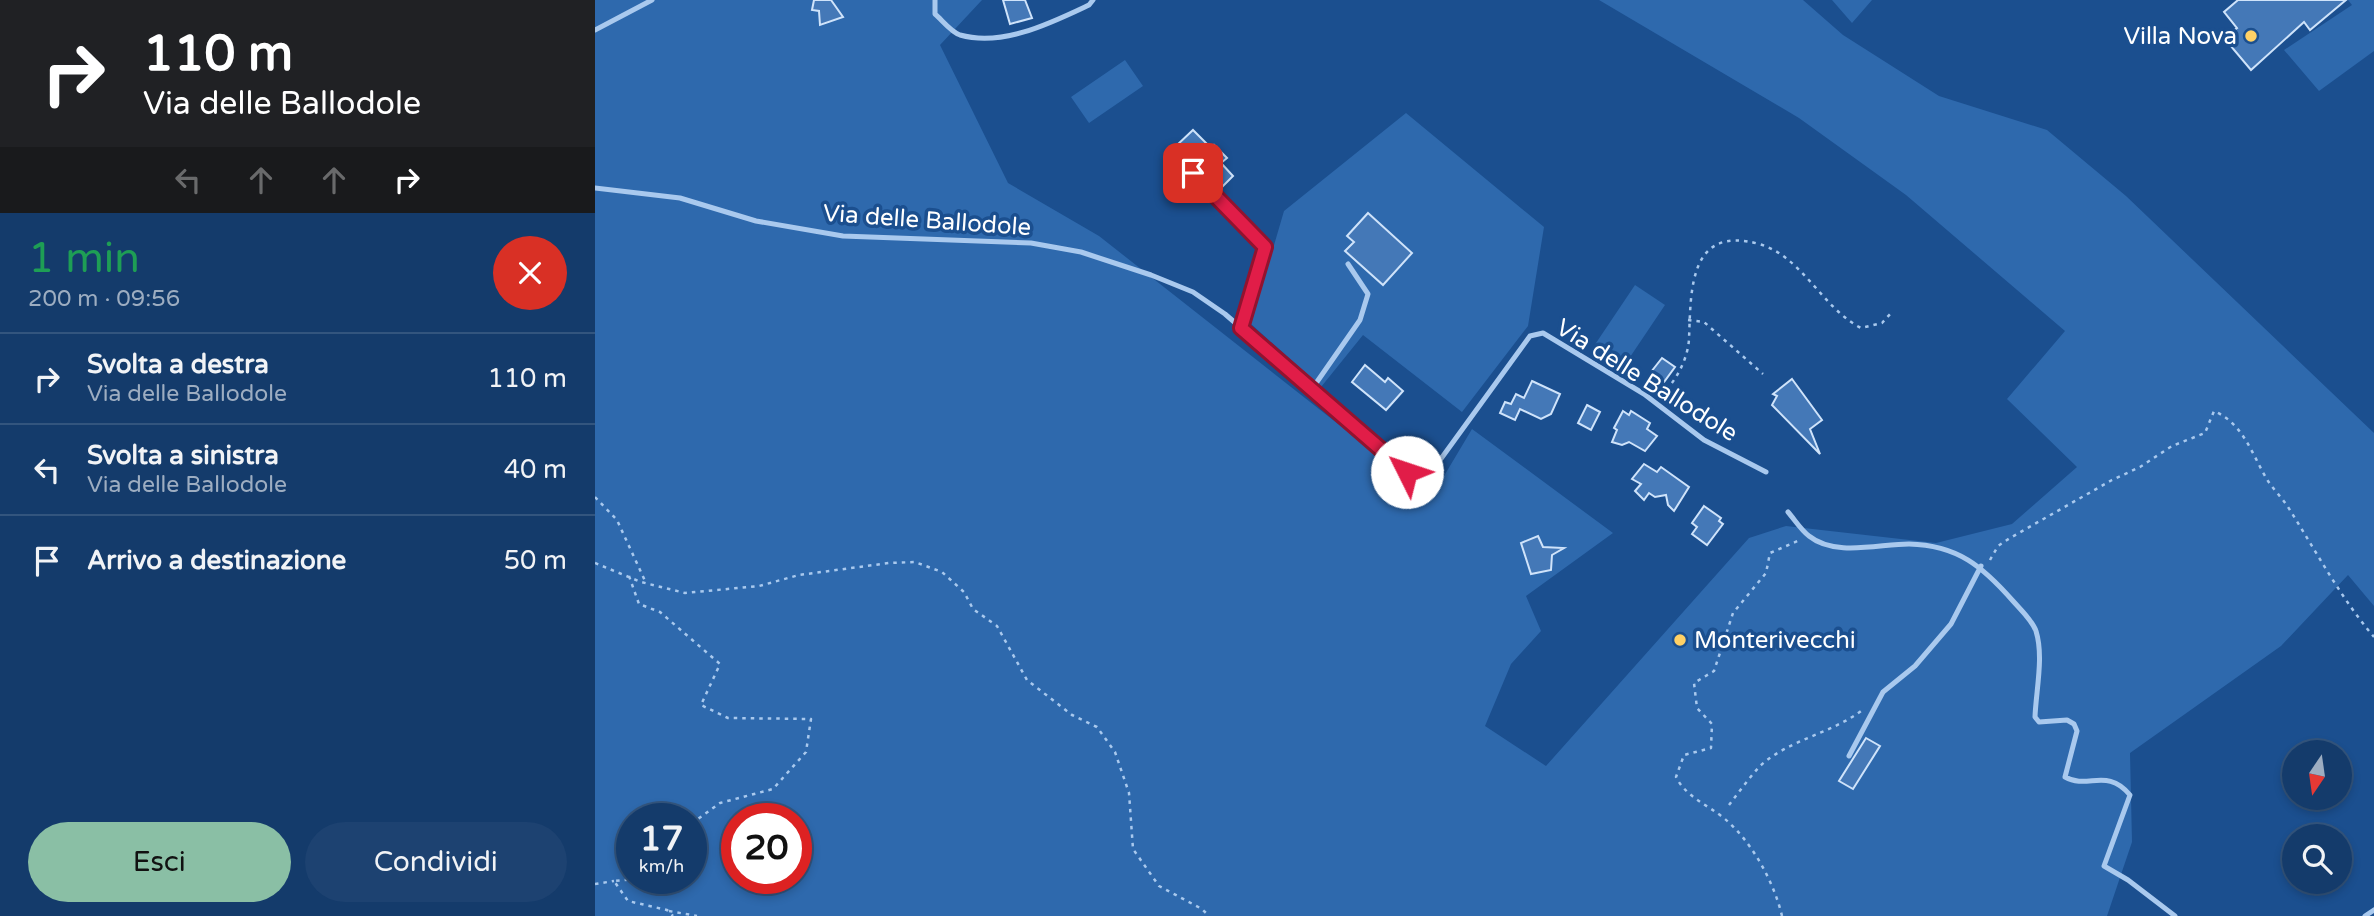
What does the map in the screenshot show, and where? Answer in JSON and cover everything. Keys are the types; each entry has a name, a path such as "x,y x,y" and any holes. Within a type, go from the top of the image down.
{"lane":[{"path":"595,30 652,0"},
{"path":"936,0 935,14 957,34 993,39 1036,28 1089,5 1093,0"},
{"path":"1175,155 1265,247 1241,328"},
{"name":"Via delle Ballodole","path":"595,188 680,198 756,221 843,236 1031,243 1081,252 1151,275 1193,292 1241,328 1407,472 1420,473 1435,467 1530,336 1542,333 1652,401 1704,440 1766,472"},
{"path":"1312,389 1360,320 1368,294 1348,264"},
{"path":"1788,512 1810,537 1838,547 1911,544 1942,548 1981,566 2036,630 2038,652 2035,717 2039,722 2067,720 2074,723 2077,731 2065,777 2071,780 2103,778 2120,784 2130,795 2104,866 2128,880 2175,916"},
{"path":"1849,756 1883,692 1915,666 1951,624 1981,566"},
{"path":"2365,916 2374,910"}],"path":[{"path":"1652,401 1668,389 1677,376 1689,341 1691,285 1700,260 1723,242 1747,240 1784,255 1815,291 1847,321 1861,328 1882,323 1892,313"},
{"path":"1688,320 1704,322 1763,374"},
{"path":"1981,566 1991,560 1998,546 2010,538 2140,467 2172,446 2205,433 2214,411 2232,421 2241,432 2270,484 2286,504 2344,598 2374,637"},
{"path":"595,497 617,520 646,583"},
{"path":"1781,916 1776,890 1738,833 1725,818 1683,789 1676,777 1684,755 1711,748 1712,724 1697,708 1694,682 1714,671 1733,613 1766,573 1770,553 1810,537"},
{"path":"595,563 646,583 685,593 759,586 799,575 889,563 915,562 942,572 964,592 972,609 997,626 1027,680 1072,715 1097,727 1115,752 1129,793 1133,849 1159,886 1202,909 1209,916"},
{"path":"629,576 639,604 660,611 720,664 701,705 728,718 811,719 806,752 773,789 720,803 707,812"},
{"path":"1729,805 1761,765 1785,750 1841,726 1864,709"},
{"path":"595,884 614,881 628,901 697,916"},
{"path":"667,910 673,916"}],"shaded area":[{"path":"595,0 982,0 940,45 1008,183 1099,236 1417,486 1444,476 1472,429 1613,533 1526,596 1541,631 1511,664 1485,726 1546,766 1749,538 1786,526 1936,543 2012,524 2077,467 2007,399 2065,331 1906,195 1799,118 1599,0 1803,0 1843,35 1939,96 2047,130 2126,196 2374,433 2374,606 2348,575 2281,646 2130,753 2132,842 2107,916 595,916"},
{"path":"1832,0 1872,0 1852,23"},
{"path":"2348,0 2374,0 2374,51 2319,91 2284,50 2352,5"},
{"path":"1125,60 1143,86 1089,123 1071,97"},
{"path":"1406,113 1544,227 1528,326 1462,412 1363,335 1321,387 1251,324 1284,211"},
{"path":"1635,285 1665,305 1624,366 1594,346"}],"building":[{"path":"814,0 831,0 843,17 820,25 819,11 812,10"},
{"path":"1003,0 1025,0 1032,18 1010,24"},
{"name":"Villa Nova","path":"2238,0 2346,0 2310,30 2304,22 2251,70 2224,38 2237,28 2224,12"},
{"path":"1193,130 1211,148 1214,145 1227,158 1221,163 1233,176 1219,190 1176,146"},
{"path":"1368,213 1412,253 1383,285 1345,251 1354,242 1347,236"},
{"path":"1662,358 1675,367 1664,382 1651,372"},
{"path":"1365,365 1385,382 1388,378 1403,391 1386,410 1352,382"},
{"path":"1792,379 1822,420 1810,429 1820,454 1772,405 1777,396 1773,394"},
{"path":"1532,381 1560,394 1551,414 1541,419 1520,409 1515,420 1500,413 1505,402 1511,404 1516,394 1524,398"},
{"path":"1587,405 1600,412 1591,430 1578,423"},
{"path":"1623,411 1629,415 1631,411 1650,423 1647,429 1657,436 1645,451 1629,442 1622,445 1612,442 1617,430 1614,428"},
{"path":"1644,464 1657,472 1661,467 1689,487 1674,511 1668,505 1666,495 1655,497 1649,493 1644,500 1635,491 1641,484 1632,479"},
{"path":"1704,506 1721,518 1719,521 1723,524 1707,545 1692,534 1697,527 1692,523"},
{"path":"1538,536 1543,547 1564,548 1552,555 1551,570 1531,574 1521,543"},
{"path":"1866,738 1880,746 1853,789 1839,781"}],"place":[{"name":"Villa Nova","path":"2251,36"},
{"name":"Monterivecchi","path":"1680,640"}],"route":[{"path":"1193,173 1265,247 1241,328 1407,472"}]}
